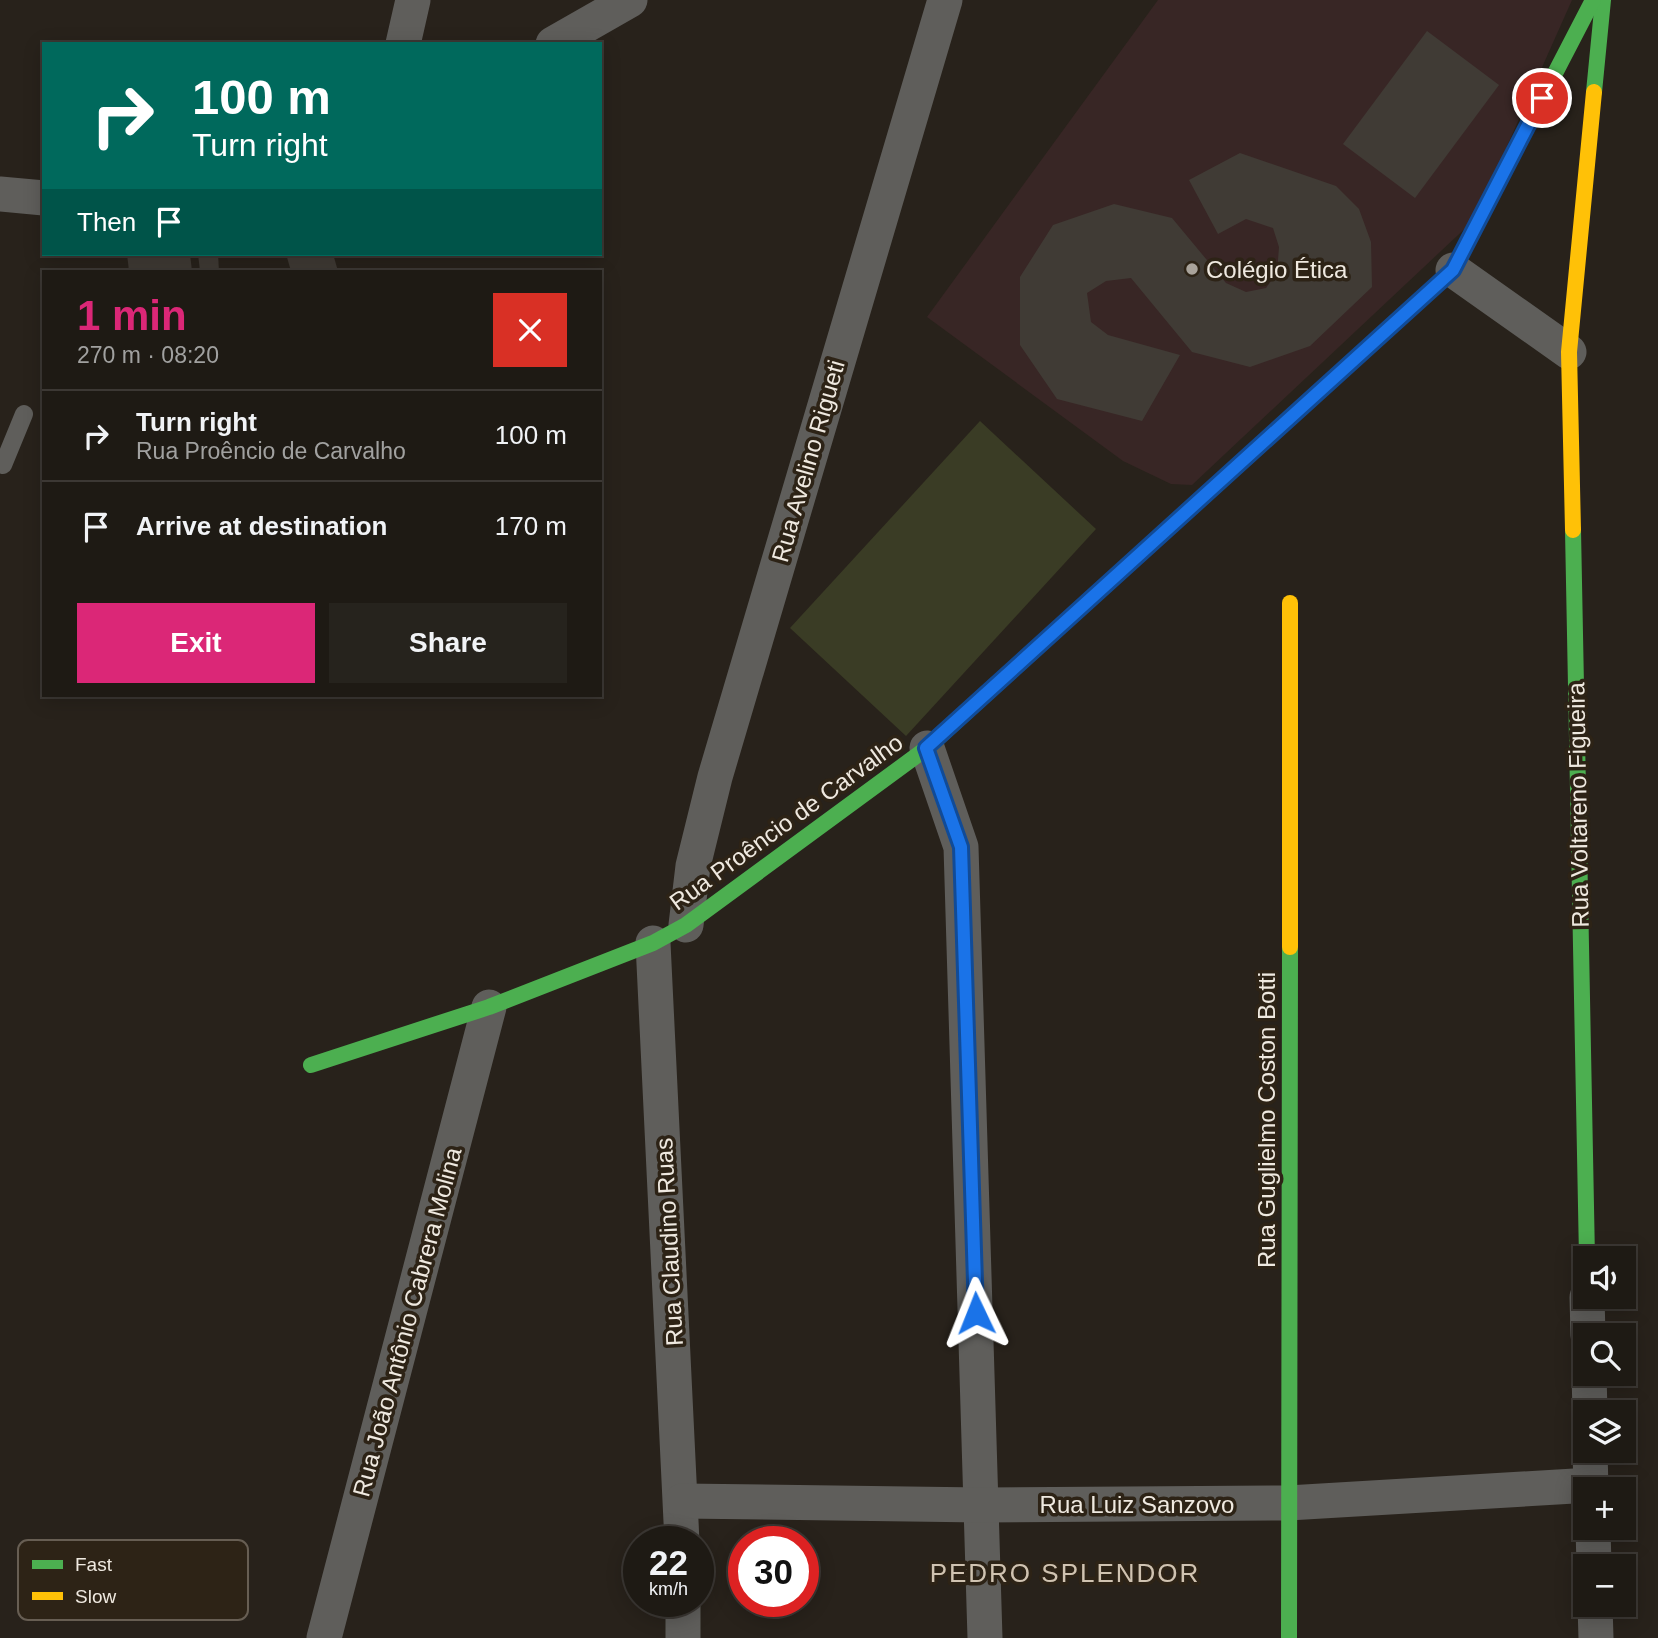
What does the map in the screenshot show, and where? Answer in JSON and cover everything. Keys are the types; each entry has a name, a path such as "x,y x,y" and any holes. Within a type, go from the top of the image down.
{"street":[{"path":"403,42 413,0"},
{"path":"556,42 630,0"},
{"name":"Rua Avelino Rigueti","path":"685,925 693,866 715,777 945,0"},
{"name":"Rua Proêncio de Carvalho","path":"311,1065 489,1007 653,943 685,925 926,748 1453,270 1593,0"},
{"name":"Rua Voltareno Figueira","path":"1587,1246 1569,352 1603,0"},
{"path":"0,194 42,198"},
{"path":"1453,270 1569,352"},
{"name":"Rua Guglielmo Coston Botti","path":"1289,1638 1290,603"},
{"path":"926,748 961,847 985,1638"},
{"name":"Rua Claudino Ruas","path":"653,943 682,1526"},
{"name":"Rua João Antônio Cabrera Molina","path":"324,1638 489,1007"},
{"name":"Rua Luiz Sanzovo","path":"682,1501 982,1505 1288,1503 1591,1475"},
{"path":"683,1617 683,1638"},
{"path":"1595,1617 1596,1638"}],"lane":[{"path":"3,465 24,414"}],"shaded area":[{"name":"Colégio Ética","path":"1158,0 1572,0 1474,220 1192,485 1171,484 1123,461 927,317"}],"green space":[{"path":"980,421 1096,529 906,736 790,628"}],"building":[{"path":"1427,31 1499,85 1415,198 1343,144"},
{"path":"1240,153 1336,186 1359,209 1371,242 1372,287 1310,346 1250,367 1192,352 1131,278 1106,281 1087,293 1091,322 1108,335 1180,355 1142,421 1057,399 1020,345 1020,277 1053,225 1114,204 1172,218 1226,283 1246,292 1266,288 1277,273 1279,247 1273,228 1246,219 1218,234 1189,180"},
{"path":"127,256 190,256 192,270 129,270"},
{"path":"198,256 218,256 219,270 200,270"},
{"path":"287,256 334,256 338,270 291,270"}],"traffic: fast":[{"path":"1310,400 1453,270 1593,0"},
{"path":"1594,92 1603,0"},
{"path":"1573,530 1587,1246"},
{"path":"311,1065 489,1007 653,943 686,925 927,748 1064,623"},
{"path":"1289,1638 1290,947"}],"traffic: slow":[{"path":"1573,530 1569,352 1594,92"},
{"path":"1064,623 1310,400"},
{"path":"1290,603 1290,947"}],"place":[{"name":"Colégio Ética","path":"1192,269"}],"district":[{"name":"PEDRO SPLENDOR","path":"1065,1573"}],"route":[{"path":"976,1313 961,847 926,748 1453,270 1542,98"}]}
